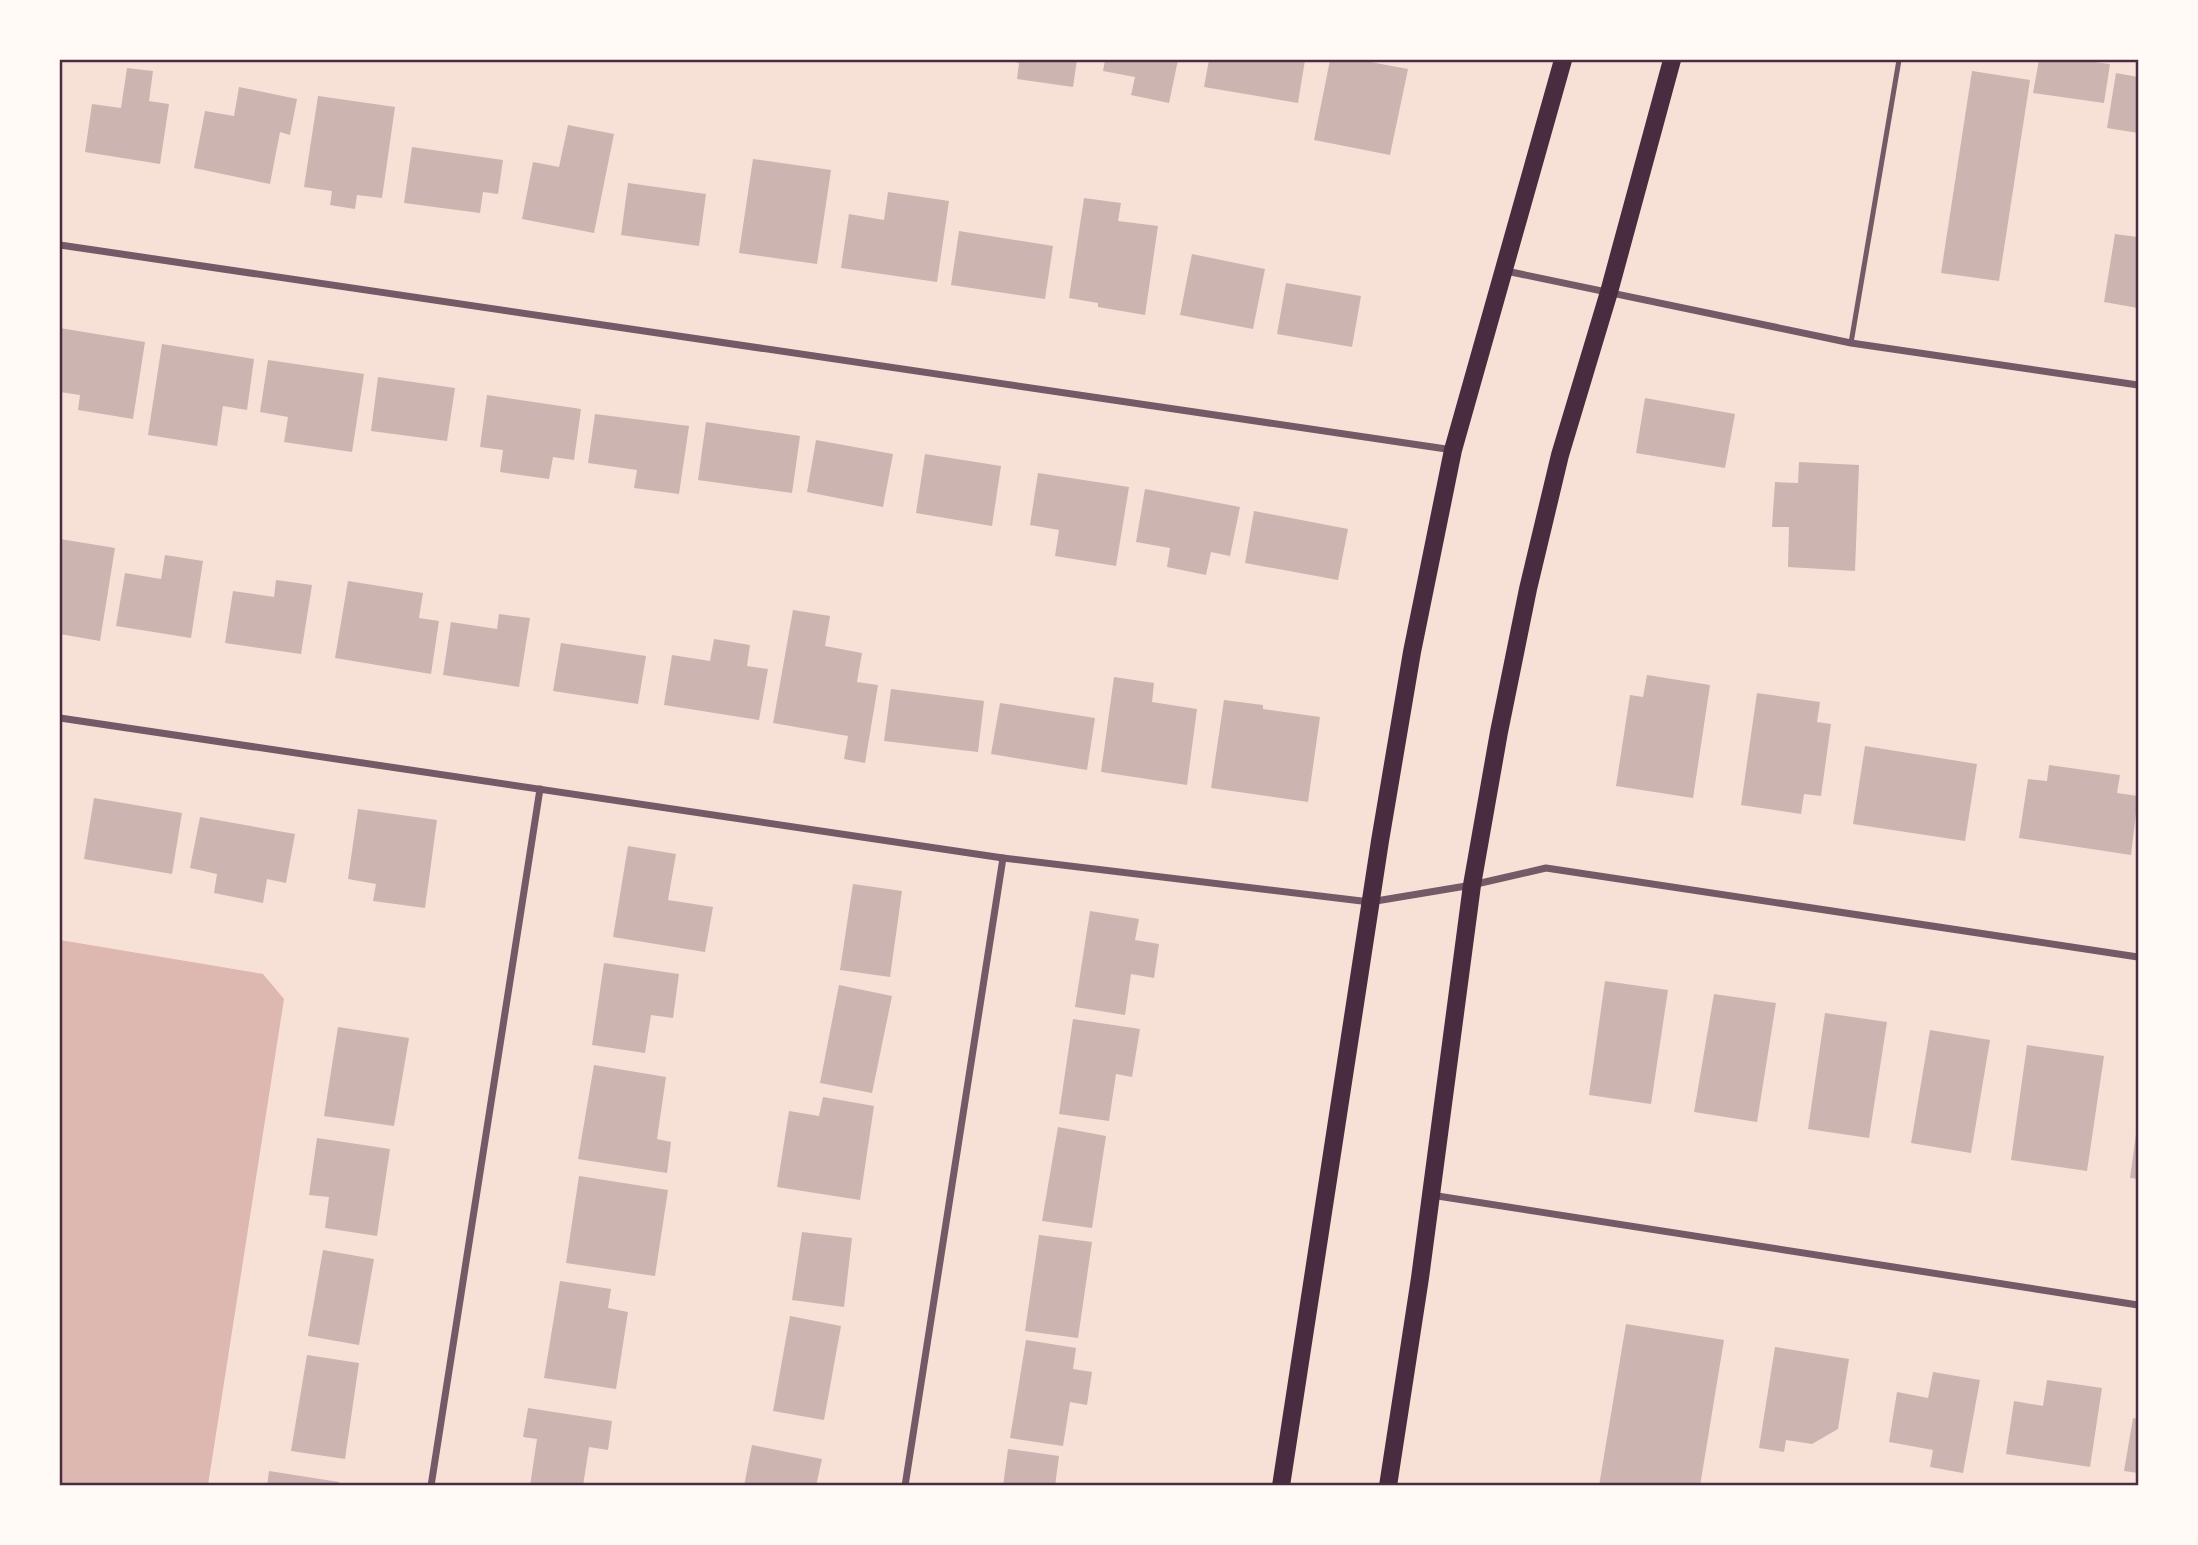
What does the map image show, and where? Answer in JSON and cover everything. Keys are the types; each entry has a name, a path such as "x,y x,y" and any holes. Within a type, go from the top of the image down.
{"main road":[{"path":"1281,1486 1370,902 1412,652 1453,450 1563,60"},
{"path":"1388,1486 1431,1195 1472,885 1499,732 1528,589 1560,455 1609,292 1672,60"}],"street":[{"path":"60,245 1453,450"},
{"path":"1503,271 1851,343 2138,386"},
{"path":"60,718 1003,858 1370,902 1472,885 1546,868 2138,957"},
{"path":"431,1486 540,789"},
{"path":"905,1486 1003,858"},
{"path":"1431,1195 2138,1305"}],"lane":[{"path":"1851,343 1899,60"}],"shaded area":[{"path":"60,940 263,974 284,999 208,1485 60,1485"}],"building":[{"path":"1005,60 1077,60 1073,87 1017,79 1019,63"},
{"path":"1105,60 1178,60 1169,103 1131,95 1135,77 1103,71"},
{"path":"1209,60 1305,60 1298,103 1204,87"},
{"path":"1330,60 1360,60 1408,69 1390,155 1314,140"},
{"path":"2039,60 2078,60 2110,64 2104,103 2033,93"},
{"path":"127,68 153,71 149,101 169,104 160,164 85,152 92,104 121,108"},
{"path":"1972,71 2030,80 1999,281 1941,273"},
{"path":"2116,73 2138,77 2138,133 2107,128"},
{"path":"239,87 297,99 290,135 280,132 270,184 194,168 205,111 234,116"},
{"path":"318,96 395,107 382,198 357,195 355,209 330,205 332,191 304,187"},
{"path":"568,125 614,134 594,233 522,219 533,162 559,167"},
{"path":"412,147 503,160 498,194 483,192 480,213 404,203"},
{"path":"753,159 831,170 817,264 739,253"},
{"path":"628,183 706,194 699,246 621,235"},
{"path":"888,192 949,201 937,282 841,268 849,214 884,220"},
{"path":"1084,198 1121,203 1118,221 1158,226 1145,315 1098,307 1098,303 1069,298"},
{"path":"959,231 1053,246 1045,299 951,285"},
{"path":"2115,234 2138,237 2138,308 2104,302"},
{"path":"1192,254 1265,269 1253,329 1180,315"},
{"path":"1286,283 1361,296 1352,347 1277,334"},
{"path":"60,328 145,342 133,419 78,410 80,395 60,392"},
{"path":"162,344 254,359 247,410 223,406 217,446 148,435"},
{"path":"268,360 364,374 352,452 284,442 288,417 260,412"},
{"path":"378,377 455,388 447,441 371,431"},
{"path":"487,395 581,409 574,460 553,457 549,479 500,472 503,450 480,447"},
{"path":"1645,398 1735,414 1725,468 1636,453"},
{"path":"595,414 689,426 679,494 634,488 637,470 588,463"},
{"path":"706,422 800,436 792,493 698,480"},
{"path":"816,440 893,454 883,507 807,492"},
{"path":"925,454 1001,466 992,526 916,513"},
{"path":"1799,462 1859,465 1855,571 1788,567 1789,527 1772,527 1775,482 1798,483"},
{"path":"1038,473 1129,487 1116,566 1055,556 1059,530 1030,525"},
{"path":"1145,489 1240,507 1230,556 1211,552 1206,575 1167,567 1170,548 1136,542"},
{"path":"1254,511 1348,529 1338,580 1245,563"},
{"path":"60,539 115,548 100,641 60,634"},
{"path":"165,555 203,561 191,638 116,626 125,573 161,579"},
{"path":"276,580 312,585 301,654 225,643 233,591 274,597"},
{"path":"348,581 423,593 419,618 439,621 431,674 335,658"},
{"path":"793,610 830,616 825,646 862,653 857,682 878,685 865,763 844,759 848,736 773,723"},
{"path":"499,614 530,618 519,687 443,675 451,622 497,629"},
{"path":"714,639 750,645 747,666 768,669 759,720 664,705 672,655 710,661"},
{"path":"561,643 646,656 638,704 553,691"},
{"path":"1647,675 1710,685 1693,798 1616,786 1630,695 1643,697"},
{"path":"1114,677 1154,683 1152,702 1197,709 1187,785 1101,772"},
{"path":"891,689 984,701 978,752 884,741"},
{"path":"1757,693 1820,702 1817,722 1831,724 1821,796 1804,794 1801,814 1741,805"},
{"path":"1224,700 1320,717 1308,802 1211,788"},
{"path":"1000,703 1095,718 1087,770 991,754"},
{"path":"1865,746 1977,764 1965,841 1853,824"},
{"path":"2049,765 2120,775 2117,793 2138,796 2131,855 2019,838 2028,779 2047,781"},
{"path":"94,798 182,813 172,874 84,859"},
{"path":"358,809 437,820 425,908 373,901 376,884 348,879"},
{"path":"200,817 295,834 286,883 267,879 263,903 214,893 217,874 190,868"},
{"path":"628,846 676,854 668,900 713,907 705,952 613,937"},
{"path":"853,884 902,891 890,977 840,970"},
{"path":"1090,911 1139,919 1135,940 1159,944 1154,978 1131,974 1125,1015 1075,1007"},
{"path":"604,963 679,974 673,1018 651,1015 645,1053 592,1045"},
{"path":"1605,981 1668,990 1651,1104 1589,1095"},
{"path":"839,985 892,996 872,1093 820,1083"},
{"path":"1714,994 1776,1003 1757,1122 1694,1112"},
{"path":"1825,1013 1887,1022 1869,1138 1808,1129"},
{"path":"1073,1019 1140,1029 1132,1077 1116,1074 1109,1121 1059,1114"},
{"path":"338,1027 409,1038 394,1126 324,1116"},
{"path":"1930,1030 1990,1040 1971,1153 1911,1143"},
{"path":"2027,1045 2104,1056 2087,1171 2011,1160"},
{"path":"594,1065 666,1077 657,1139 671,1142 667,1173 578,1159"},
{"path":"823,1097 874,1106 860,1200 777,1187 789,1111 819,1116"},
{"path":"1058,1127 1106,1136 1092,1228 1042,1221"},
{"path":"2138,1127 2138,1179 2130,1178"},
{"path":"317,1138 390,1149 377,1236 325,1228 329,1197 309,1195"},
{"path":"579,1176 668,1190 655,1276 566,1263"},
{"path":"802,1232 852,1238 844,1307 792,1300"},
{"path":"1039,1235 1092,1242 1078,1338 1025,1331"},
{"path":"323,1250 374,1259 359,1345 308,1336"},
{"path":"560,1281 611,1289 608,1308 628,1312 616,1389 544,1378"},
{"path":"790,1316 841,1326 824,1420 773,1411"},
{"path":"1626,1324 1724,1340 1700,1486 1599,1486"},
{"path":"1026,1340 1076,1348 1073,1369 1092,1372 1087,1405 1070,1402 1063,1446 1010,1438"},
{"path":"1775,1347 1849,1359 1838,1429 1812,1444 1786,1440 1784,1452 1759,1448"},
{"path":"307,1355 359,1363 345,1459 291,1451"},
{"path":"1933,1372 1980,1380 1963,1473 1930,1467 1933,1450 1889,1442 1897,1392 1928,1398"},
{"path":"2047,1380 2102,1388 2090,1467 2006,1454 2014,1401 2043,1406"},
{"path":"528,1408 612,1421 608,1450 589,1447 583,1486 530,1486 537,1439 523,1437"},
{"path":"2133,1418 2138,1419 2138,1473 2124,1471"},
{"path":"752,1445 822,1459 816,1486 744,1486"},
{"path":"1008,1449 1059,1456 1055,1486 1003,1486"},
{"path":"269,1471 339,1482 339,1486 267,1486"}]}
